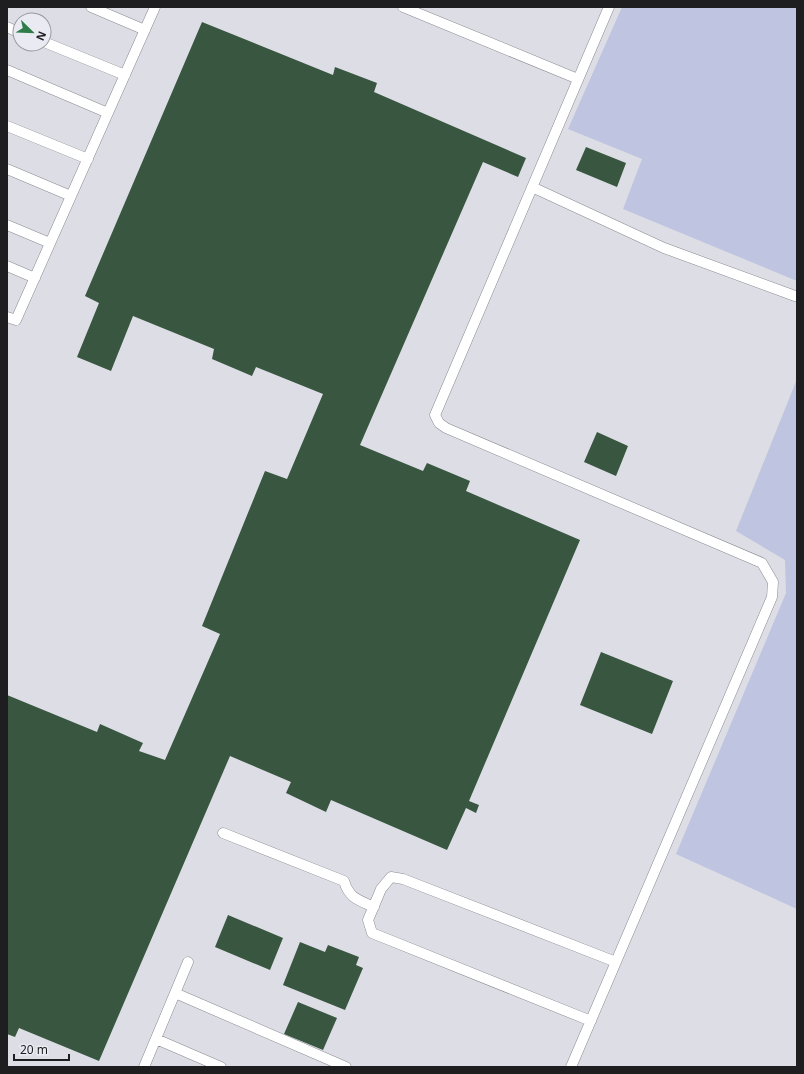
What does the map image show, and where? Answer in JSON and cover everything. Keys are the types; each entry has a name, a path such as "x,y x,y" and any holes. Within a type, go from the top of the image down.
{"lane":[{"path":"91,7 145,30"},
{"path":"7,317 16,320 155,7"},
{"path":"403,7 578,79"},
{"path":"571,1067 772,597 773,582 762,563 446,428 439,423 435,416 609,7"},
{"path":"52,45 125,76"},
{"path":"7,70 108,113"},
{"path":"7,126 88,159"},
{"path":"7,169 71,196"},
{"path":"532,187 664,248 796,296"},
{"path":"7,225 50,243"},
{"path":"7,266 35,278"},
{"path":"223,833 344,881 347,892 354,898 374,907"},
{"path":"591,1021 372,933 368,920 381,889 391,877 403,879 616,962"},
{"path":"144,1067 188,962"},
{"path":"175,993 346,1067"},
{"path":"156,1039 221,1067"}],"shaded area":[{"path":"622,7 797,7 797,281 623,209 642,159 568,129"},
{"path":"797,379 797,909 676,854 786,593 785,560 736,531"}],"building":[{"path":"202,22 333,75 335,67 377,83 374,92 526,158 518,177 483,162 360,445 423,471 427,463 470,481 466,491 580,540 469,801 479,805 476,813 466,808 447,850 331,800 326,812 286,793 291,782 230,756 99,1061 19,1028 15,1037 7,1034 7,695 97,732 100,724 143,743 139,751 165,760 220,634 202,626 265,471 287,479 323,394 256,367 252,376 212,359 214,349 133,316 111,371 77,357 99,303 85,296"},
{"path":"586,147 626,163 617,187 576,170"},
{"path":"597,432 628,446 616,476 584,462"},
{"path":"601,652 673,681 652,734 580,705"},
{"path":"228,915 283,938 270,970 215,947"},
{"path":"300,942 325,952 328,945 359,957 356,965 363,968 345,1010 283,985"},
{"path":"298,1002 337,1018 323,1050 284,1034"}]}
